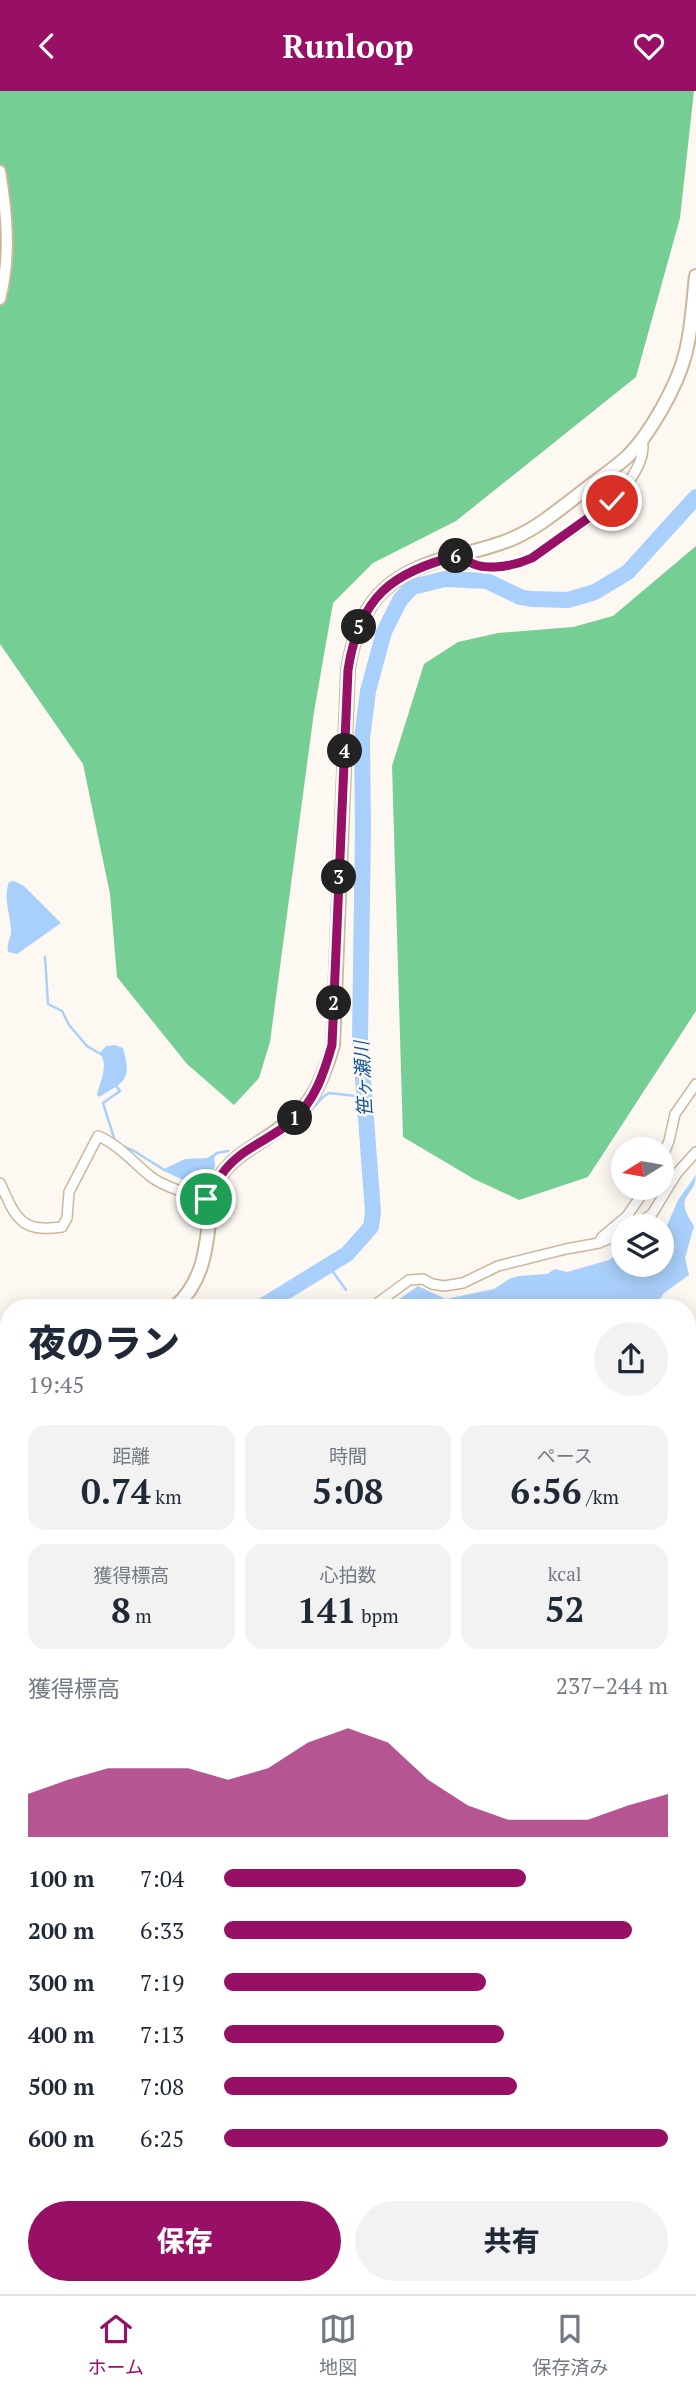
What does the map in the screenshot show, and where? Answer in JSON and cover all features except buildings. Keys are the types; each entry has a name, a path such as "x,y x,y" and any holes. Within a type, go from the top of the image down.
{"main road":[{"path":"182,1299 201,1272 212,1199 221,1175 237,1157 291,1121 304,1107 316,1092 332,1045 348,670 352,642 373,600 406,573 518,537 544,521 625,459 655,420 682,367 696,276"}],"street":[{"path":"0,171 7,229 0,299"},
{"path":"461,555 467,563 474,565 505,566 532,558 619,495 642,456 642,440"},
{"path":"670,1137 675,1114 696,1084"},
{"path":"0,1182 7,1200 18,1217 29,1227 41,1230 62,1227 67,1218 69,1192 98,1136 112,1144 154,1179 212,1199"},
{"path":"652,1214 677,1173 696,1152"},
{"path":"599,1243 602,1237 627,1216 637,1201"},
{"path":"383,1299 409,1280 423,1279 444,1286 463,1283 508,1263 611,1238"}],"green space":[{"path":"0,91 694,91 680,218 636,377 456,521 373,563 333,603 314,712 270,1042 259,1078 234,1105 187,1064 117,977 110,894 83,764 0,644"},
{"path":"696,546 696,1011 614,1137 611,1137 611,1142 588,1177 519,1200 474,1179 403,1137 392,766 424,664 458,642 498,633 573,627 613,616"}],"water":[{"path":"14,881 24,886 61,923 17,954 8,952 11,932 7,894 9,882"},
{"path":"106,1046 123,1048 126,1074 120,1083 99,1097 97,1095 104,1068 100,1053"},
{"path":"214,1154 215,1166 203,1194 162,1170 185,1159 207,1158"},
{"path":"696,1175 685,1202 694,1226 685,1258 689,1275 660,1299 446,1299 494,1289 518,1276 547,1274 555,1269 567,1272 611,1259 611,1277 674,1277 672,1214 678,1200"},
{"path":"418,1286 446,1299 399,1299"}],"waterway":[{"name":"笹ヶ瀬川","path":"274,1299 347,1254 371,1227 373,1212 360,1039 362,738 368,691 384,632 400,600 412,587 445,579 487,581 520,597 531,599 568,600 595,592 628,572 696,497"},
{"path":"45,957 48,1004 62,1011 69,1025 87,1046 104,1056"},
{"path":"115,1141 103,1103 120,1091 116,1086"},
{"path":"264,1147 295,1128 329,1093 365,1097"},
{"path":"120,1145 166,1171"},
{"path":"212,1157 228,1151"},
{"path":"329,1266 346,1290"}],"route":[{"path":"206,1199 212,1199 221,1175 237,1157 291,1121 304,1107 316,1092 326,1069 332,1045 348,670 352,642 373,600 406,573 426,564 461,555 467,563 474,565 520,564 612,501"}]}
